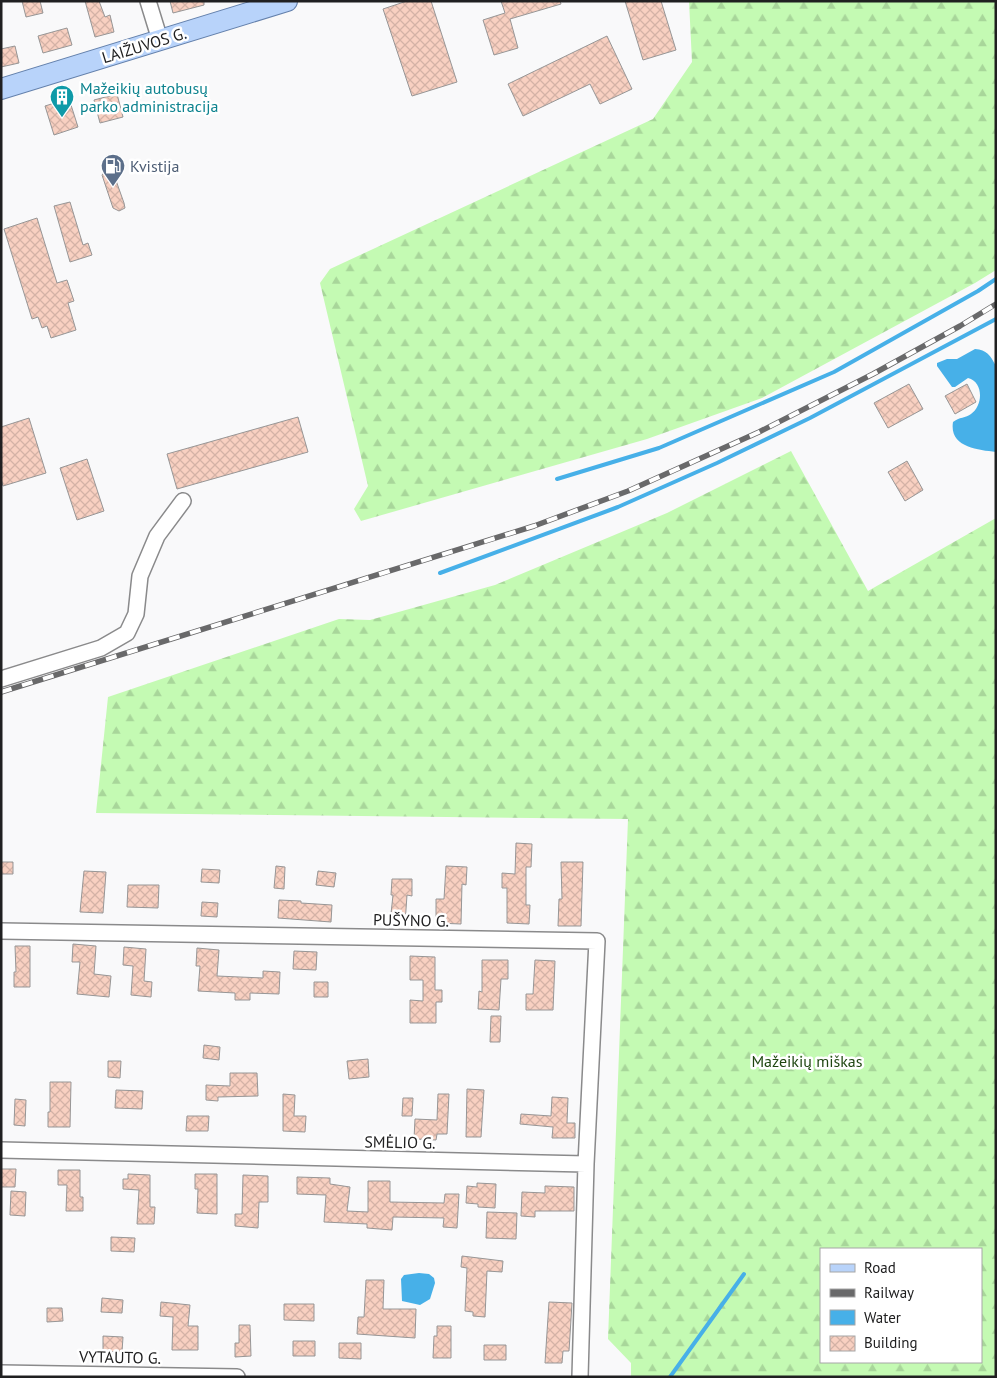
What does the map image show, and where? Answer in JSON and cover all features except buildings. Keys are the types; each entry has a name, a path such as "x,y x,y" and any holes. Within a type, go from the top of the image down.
{"main road":[{"name":"LAIŽUVOS G.","path":"1,90 287,1"}],"street":[{"path":"148,1 160,40"},
{"path":"1,679 102,648 127,634 136,614 140,576 157,536 183,501"},
{"name":"PUŠYNO G.","path":"1,931 597,941 586,1164"},
{"name":"SMĖLIO G.","path":"1,1150 586,1164"},
{"path":"580,1377 586,1164"},
{"name":"VYTAUTO G.","path":"1,1373 237,1377"}],"green space":[{"path":"689,1 996,1 996,270 762,398 647,439 361,521 354,509 368,486 320,283 330,269 653,119 692,62"},
{"name":"Mažeikių miškas","path":"791,451 868,591 996,518 996,1377 631,1377 631,1363 608,1339 628,819 96,813 108,697 339,619 370,620 495,585 667,513"}],"water":[{"path":"975,349 988,354 996,366 996,452 966,446 955,437 953,422 969,415 975,410 980,400 979,389 973,380 968,378 952,387 937,366 937,363 947,359 957,359"},
{"path":"429,1274 434,1278 435,1283 430,1299 420,1305 402,1301 401,1279 404,1275"}],"waterway":[{"path":"557,479 659,448 834,372 996,279"},
{"path":"440,573 618,507 717,463 810,418 996,319"},
{"path":"670,1377 744,1274"}],"railway":[{"path":"1,692 534,526 628,491 759,432 873,374 996,304"}],"place":[{"name":"Mažeikių autobusų parko administracija","path":"62,118"},
{"name":"Kvistija","path":"113,187"}]}
